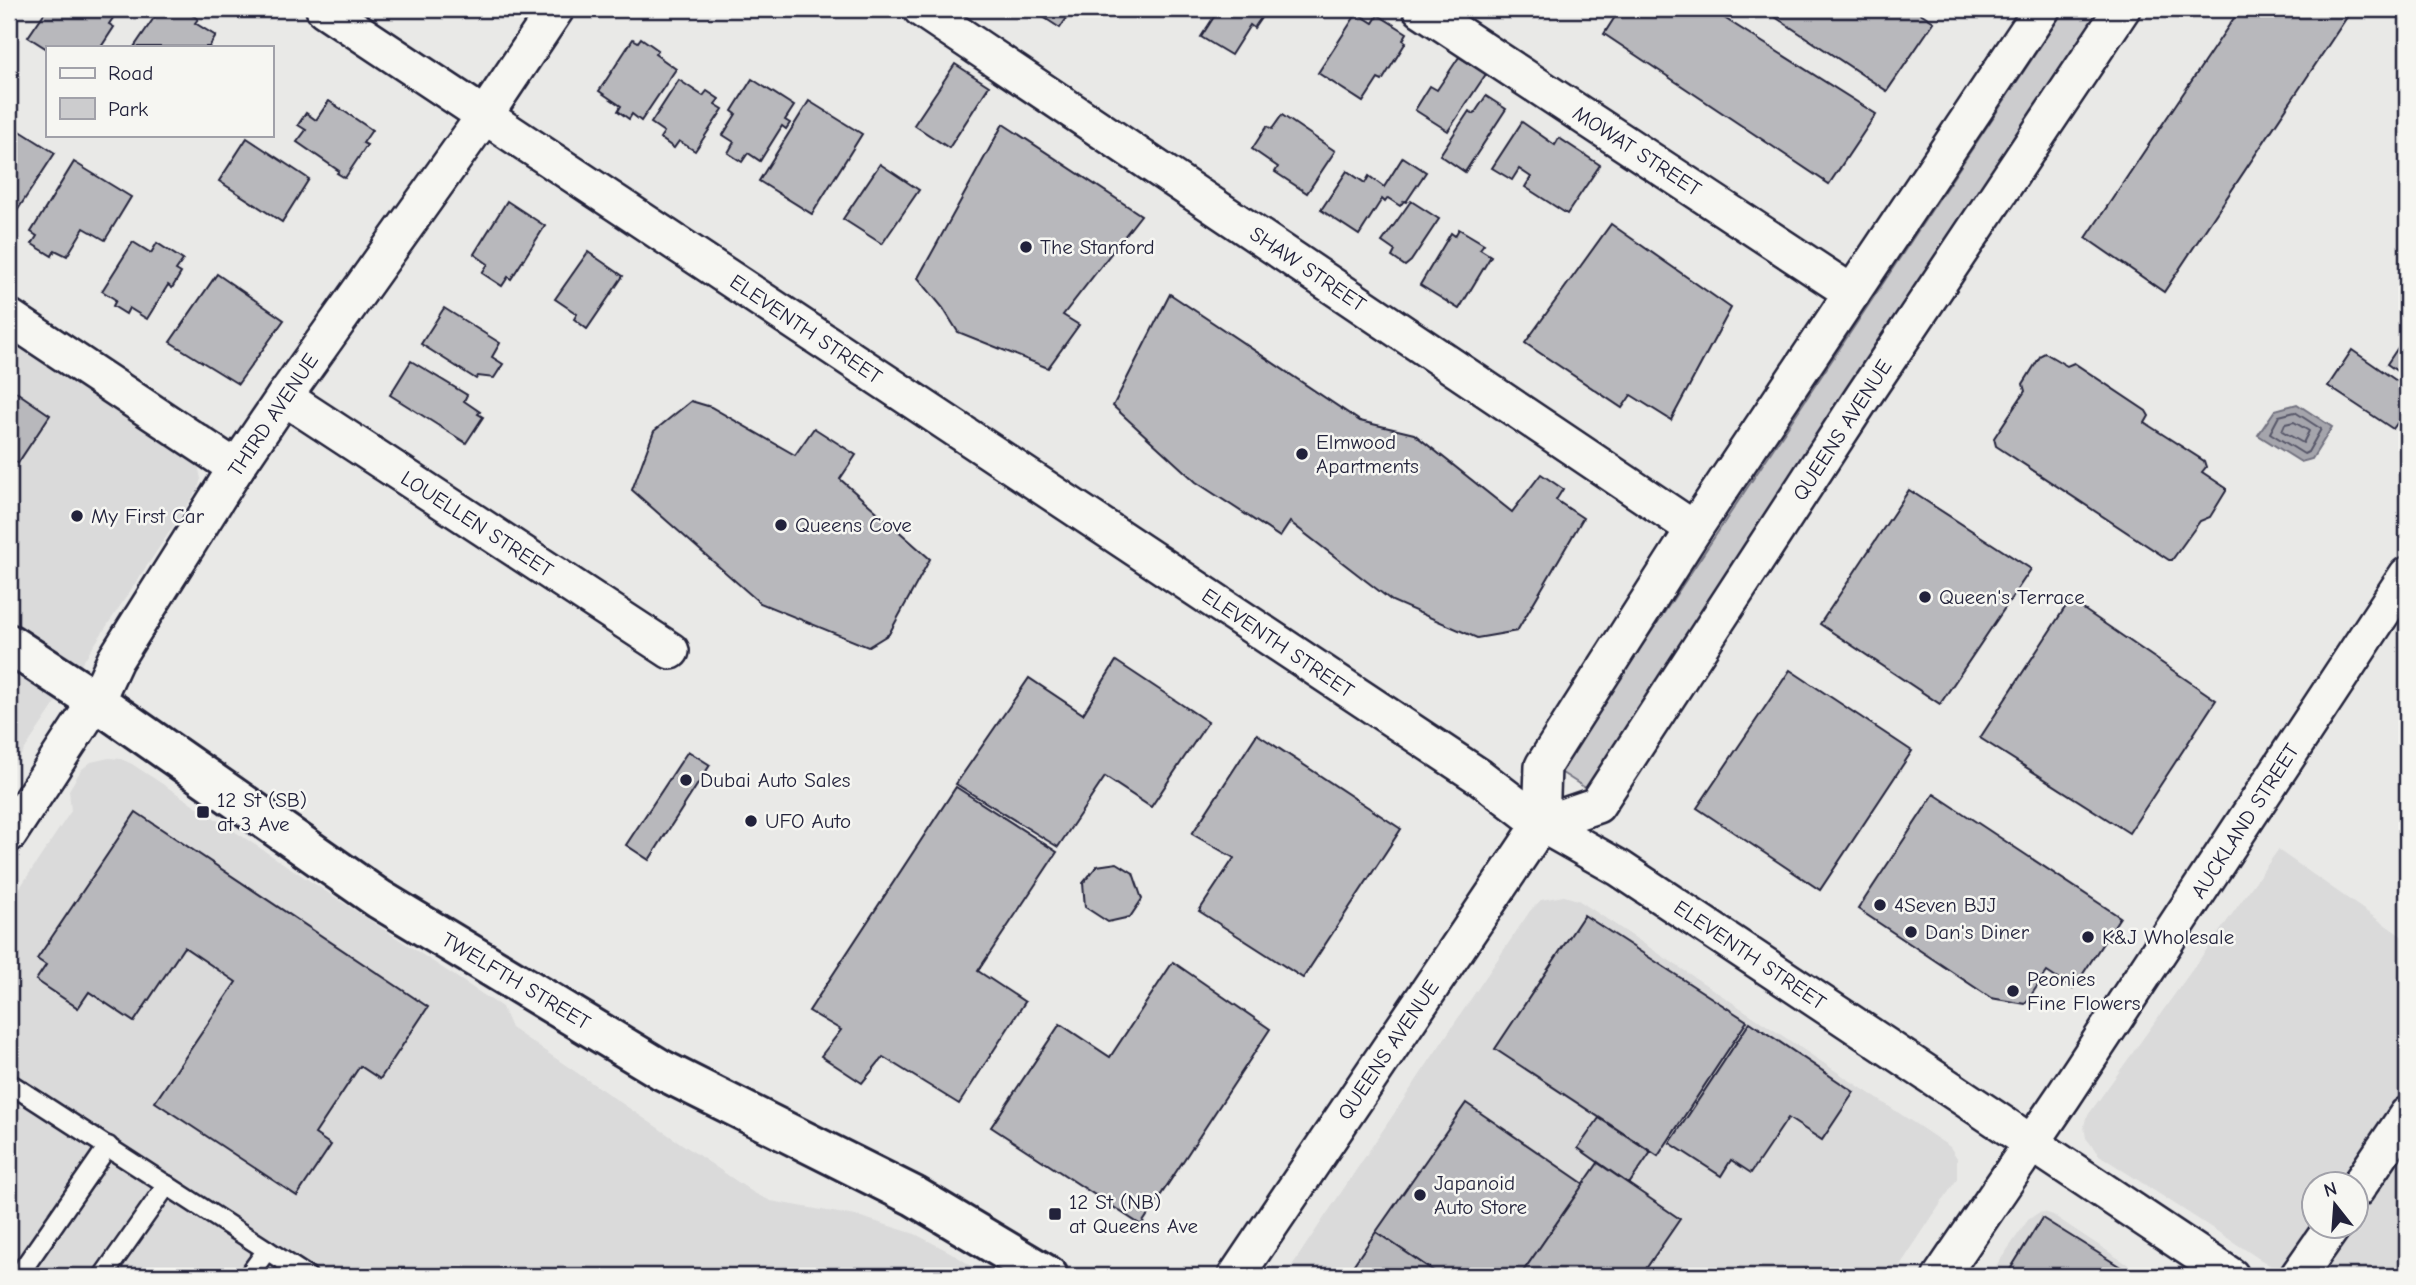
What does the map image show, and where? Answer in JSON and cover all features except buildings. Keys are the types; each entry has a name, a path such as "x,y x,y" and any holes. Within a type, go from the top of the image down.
{"street":[{"name":"ELEVENTH STREET","path":"324,9 1480,777 1541,824 1619,868 2231,1276"},
{"name":"THIRD AVENUE","path":"9,834 96,701 115,660 236,468 485,115 556,9"},
{"name":"SHAW STREET","path":"921,9 1694,530"},
{"name":"MOWAT STREET","path":"1421,9 1852,293"},
{"path":"1541,824 1543,766 1694,530 2042,9"},
{"name":"QUEENS AVENUE","path":"1236,1276 1541,824 1597,805 2122,9"},
{"path":"9,317 236,468"},
{"name":"LOUELLEN STREET","path":"284,397 671,651"},
{"name":"AUCKLAND STREET","path":"1941,1276 2032,1143 2407,575"},
{"name":"TWELFTH STREET","path":"9,644 96,701 379,899 662,1070 914,1196 1048,1276"},
{"path":"2370,1170 2407,1115"},
{"path":"2298,1276 2323,1240"}],"lane":[{"path":"9,1083 307,1276"},
{"path":"18,1276 108,1146"},
{"path":"103,1276 167,1185"},
{"path":"248,1276 267,1250"}],"shaded area":[{"path":"9,302 206,424 185,445 197,460 201,479 198,489 9,773"},
{"path":"109,758 132,764 502,1007 511,1028 754,1193 771,1201 861,1217 915,1234 987,1276 9,1276 9,904 71,811 69,790 81,770 91,762"},
{"path":"2278,850 2407,940 2407,1276 2286,1276 2099,1155 2086,1138 2086,1118"},
{"path":"1564,896 1578,900 1950,1147 1957,1158 1957,1179 1893,1276 1285,1276 1530,911 1541,900"},
{"path":"2044,1212 2053,1215 2145,1276 1989,1276 2028,1220"}],"green space":[{"path":"2065,9 2105,9 1587,789 1559,771"}],"water":[{"path":"2297,404 2332,427 2312,459 2301,462 2258,435 2275,410"}],"place":[{"name":"The Stanford","path":"1026,247"},
{"name":"Elmwood Apartments","path":"1302,454"},
{"name":"My First Car","path":"77,516"},
{"name":"Queens Cove","path":"781,525"},
{"name":"Queen's Terrace","path":"1925,597"},
{"name":"Dubai Auto Sales","path":"686,780"},
{"name":"12 St (SB) at 3 Ave","path":"203,812"},
{"name":"UFO Auto","path":"751,821"},
{"name":"4Seven BJJ","path":"1880,905"},
{"name":"Dan's Diner","path":"1911,932"},
{"name":"K&J Wholesale","path":"2088,937"},
{"name":"Peonies Fine Flowers","path":"2013,991"},
{"name":"Japanoid Auto Store","path":"1420,1195"},
{"name":"12 St (NB) at Queens Ave","path":"1055,1214"}]}
